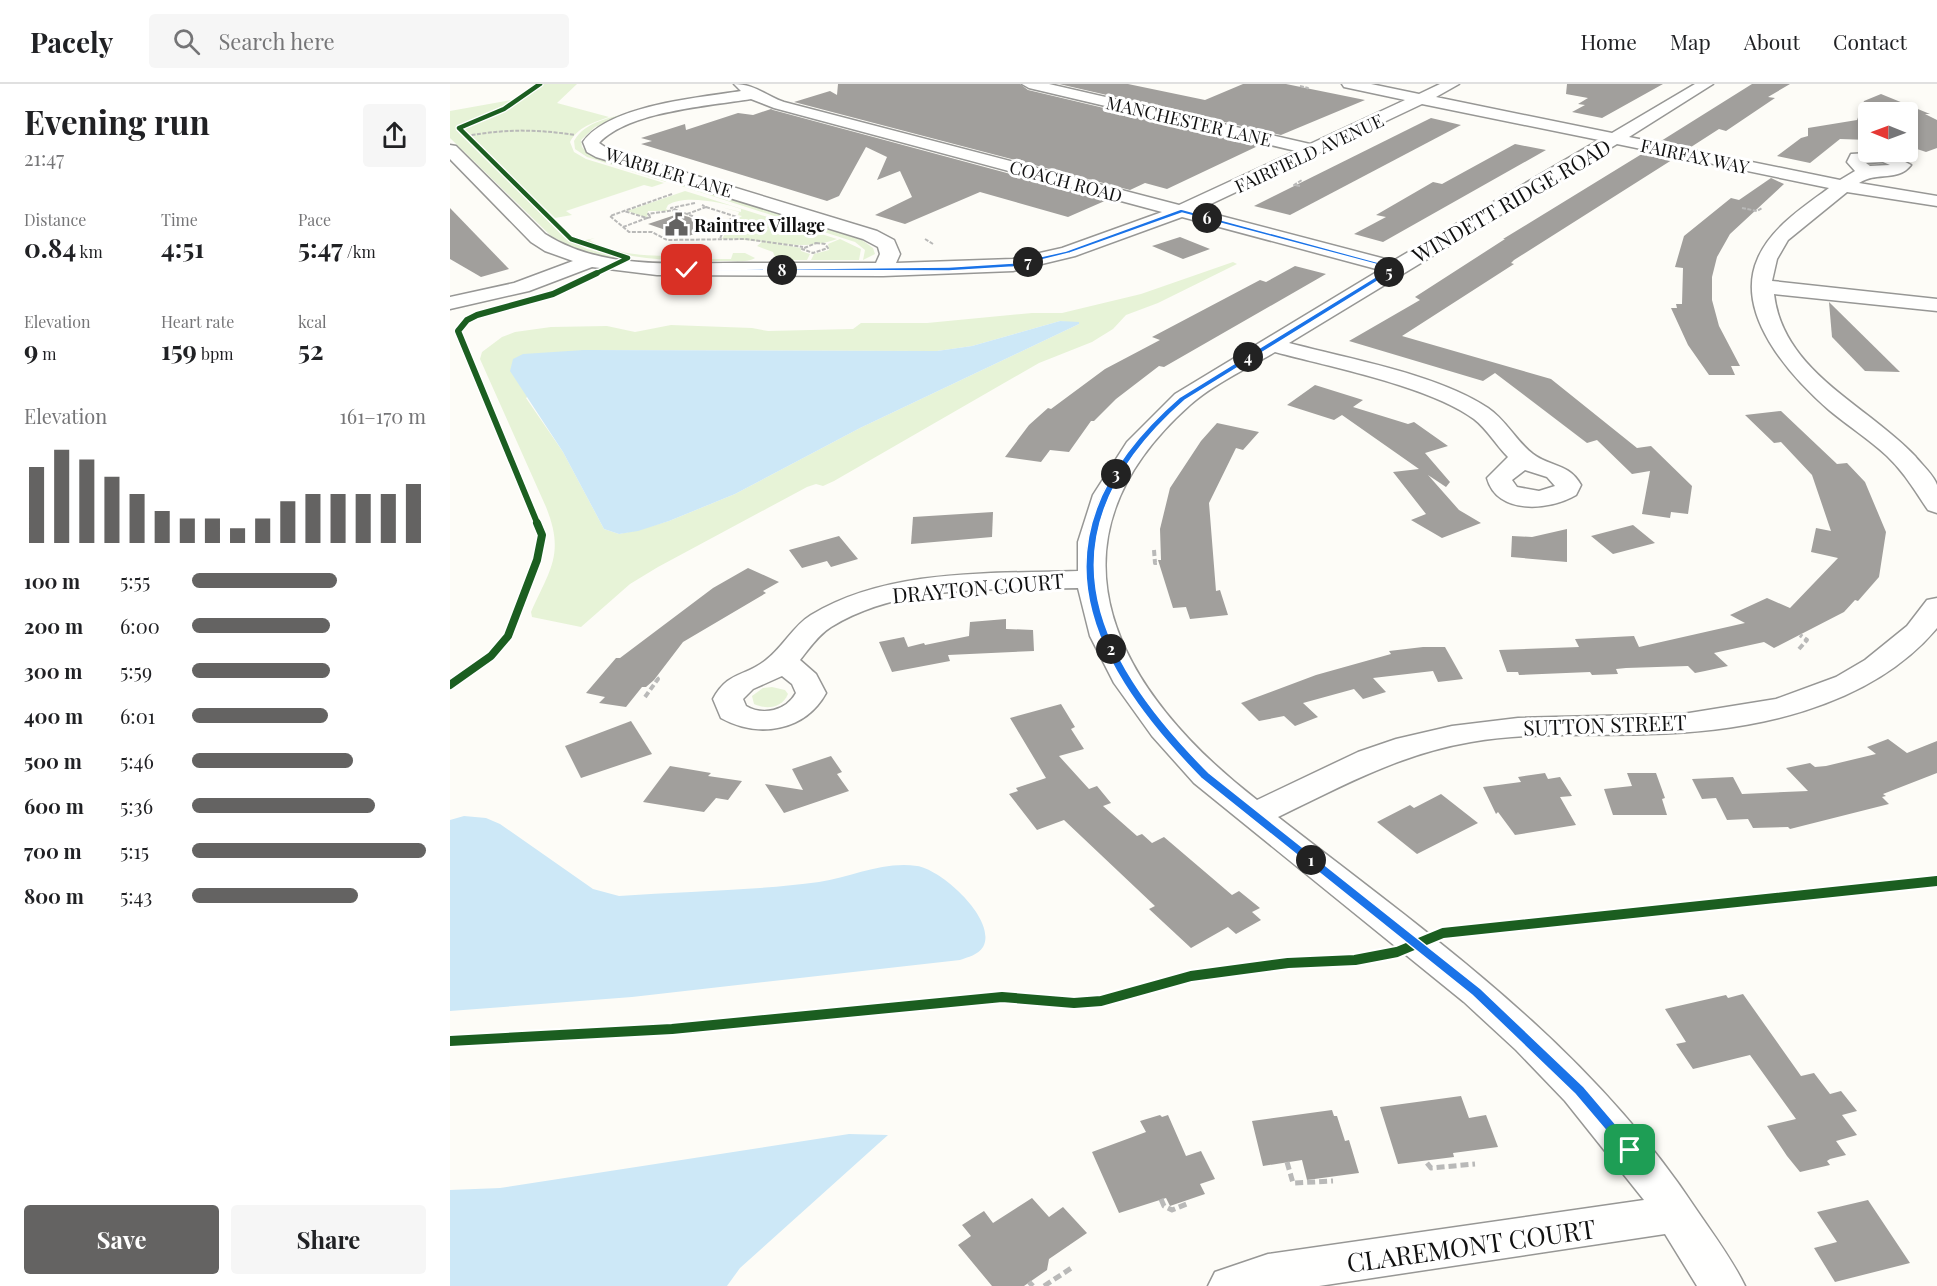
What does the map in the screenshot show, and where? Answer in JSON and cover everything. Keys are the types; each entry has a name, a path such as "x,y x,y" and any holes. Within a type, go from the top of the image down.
{"street":[{"name":"MANCHESTER LANE","path":"1029,84 1314,150"},
{"name":"FAIRFAX WAY","path":"1349,84 1845,186 1937,201"},
{"name":"FAIRFIELD AVENUE","path":"450,150 538,238 552,247 590,261 657,269 981,268 1042,259 1181,211 1452,84"},
{"name":"WINDETT RIDGE ROAD","path":"1706,84 1396,268 1183,399 1158,420 1133,449 1115,476 1102,503 1092,538 1089,579 1097,615 1113,655 1134,693 1167,737 1205,776 1477,992 1530,1040 1606,1121 1651,1176 1722,1286"},
{"name":"COACH ROAD","path":"747,89 779,105 1396,268"},
{"name":"WARBLER LANE","path":"747,89 630,118 601,129 591,142 593,148 602,153 870,235 887,244 890,254 883,270"},
{"path":"1866,171 1797,220 1779,239 1766,261 1761,287 1767,312 1787,352 1834,403 1890,446 1924,482 1937,505"},
{"path":"450,303 499,295 539,284 590,261"},
{"path":"1761,287 1937,305"},
{"path":"1270,344 1427,389 1477,411 1520,456"},
{"name":"DRAYTON COURT","path":"783,661 802,637 819,622 850,606 893,592 1089,579"},
{"name":"SUTTON STREET","path":"1254,815 1366,761 1428,741 1476,732 1531,726 1652,725 1696,721 1785,705 1858,679 1877,667 1930,620 1937,606"},
{"name":"CLAREMONT COURT","path":"1231,1286 1268,1274 1677,1214"}],"path":[{"path":"1300,86 1308,88 1306,89"},
{"path":"459,128 474,143"},
{"path":"466,136 509,129 537,129 576,135"},
{"path":"1299,186 1294,185 1302,180"},
{"path":"675,194 610,216 628,232 652,233 667,240 745,239 803,247"},
{"path":"675,210 671,208 691,202 738,217 714,225"},
{"path":"687,214 706,207"},
{"path":"1742,208 1757,211 1762,208"},
{"path":"623,227 651,217 648,214 659,210 675,210 725,230 720,240"},
{"path":"624,211 647,218"},
{"path":"706,229 719,227"},
{"path":"652,233 662,229"},
{"path":"697,234 700,236 698,240"},
{"path":"925,239 933,244"},
{"path":"1154,550 1155,563 1158,563"},
{"path":"1799,649 1807,640 1800,635"},
{"path":"645,697 658,679 657,676"},
{"path":"1287,1162 1293,1183 1301,1185 1334,1180"},
{"path":"1427,1163 1431,1168 1475,1164"},
{"path":"1161,1199 1164,1206 1172,1210 1189,1203"},
{"path":"1044,1286 1073,1267"}],"green space":[{"path":"534,84 577,84 557,103 609,117 577,132 570,142 574,152 586,159 664,183 652,187 644,185 566,211 572,215 555,218 467,134 457,127 456,130 564,237 587,249 623,258 623,261 576,249 551,236 450,138 450,111 517,99"},
{"path":"633,112 595,127 581,140 582,147 587,152 664,178 666,182 587,157 575,149 574,141 592,124"},
{"path":"681,186 691,186 862,240 873,248 875,254 863,260 865,250 855,242"},
{"path":"685,191 837,239 809,245 795,245 722,239 727,230 717,226 723,224 750,230 763,227 740,220 742,216 738,215 739,212 721,207 741,212 741,209 704,201 675,202 668,205 666,209 670,211 648,211 647,218 627,211"},
{"path":"595,238 589,240 611,249 635,254 683,256 686,255 678,253 692,253 688,259 731,259 733,253 745,253 755,258 748,261 687,261 650,258 615,253 581,241"},
{"path":"840,239 861,249 859,260 811,260 814,254 829,250 828,244"},
{"path":"763,241 801,248 801,251 810,254 807,260 776,260 773,252 757,246"},
{"path":"1233,262 1237,264 1158,303 1126,315 1113,329 1092,342 1039,363 834,481 823,486 816,484 807,487 658,567 630,584 581,627 532,617 531,612 553,561 554,537 546,507 480,359 482,352 502,337 515,332 551,327 607,326 635,332 671,325 752,328 768,331 853,329 861,323 927,323 1032,313 1062,313 1141,294","holes":["1060,321 1079,324 860,428 735,494 669,521 619,534 604,529 563,452 526,398 584,350 937,351 972,346"]},
{"path":"772,687 785,690 788,694 782,702 774,707 754,704 752,696 763,688"}],"water":[{"path":"1060,321 1079,322 1079,324 860,428 735,494 669,521 638,531 619,534 604,529 563,452 510,371 513,359 523,354 584,350 937,351 972,346"},
{"path":"464,816 486,818 500,824 593,889 619,896 794,885 831,880 892,866 917,866 940,876 975,910 982,923 985,936 983,947 976,954 960,960 632,997 450,1011 450,820"},
{"path":"849,1134 888,1135 740,1268 727,1286 450,1286 450,1190 500,1188"}],"building":[{"path":"838,84 1020,84 1028,90 1260,145 1167,189 1145,183 1130,190 794,102 830,91 837,95"},
{"path":"1059,84 1128,84 1205,100 1243,84 1286,84 1365,100 1281,135"},
{"path":"1567,84 1663,84 1602,118 1572,112 1585,105 1578,104 1588,98 1566,94"},
{"path":"1752,84 1790,84 1768,97 1775,98 1726,131 1719,129 1691,147 1661,141"},
{"path":"1881,94 1901,102 1864,102"},
{"path":"771,109 1107,200 1068,217 980,192 905,224 875,215 912,197 900,171 877,180 887,157 866,147 839,196 827,201 641,144 652,141 641,138 685,124 686,130 738,113 753,115"},
{"path":"1918,109 1937,120 1937,148 1926,152 1918,149"},
{"path":"1858,117 1858,140 1840,139 1810,163 1777,156 1801,138 1808,136 1808,128 1857,120"},
{"path":"1431,118 1461,125 1290,215 1254,206"},
{"path":"1515,144 1546,150 1383,242 1354,234 1386,217 1376,215 1433,182 1442,184"},
{"path":"1645,152 1675,158 1514,260 1511,263 1514,264 1402,336 1551,379 1637,448 1651,446 1692,486 1688,514 1671,512 1670,518 1642,514 1650,471 1632,474 1597,440 1587,443 1495,373 1483,381 1349,341 1420,300 1415,297 1505,239 1503,239"},
{"path":"1771,178 1784,184 1730,234 1717,257 1712,277 1712,300 1719,326 1740,366 1731,366 1735,375 1709,375 1688,345 1671,308 1677,308 1676,304 1682,304 1683,268 1675,267 1684,236 1731,198 1739,200"},
{"path":"450,208 509,269 481,277 450,259"},
{"name":"Raintree Village","path":"678,214 710,228 686,237 648,224"},
{"path":"1180,237 1210,249 1183,259 1152,246"},
{"path":"1295,266 1326,274 1164,367 1159,366 1116,399 1094,421 1091,421 1069,452 1050,450 1041,462 1005,457 1029,425 1048,408 1051,409 1105,369 1160,340 1152,337 1260,280 1266,282"},
{"path":"1829,302 1900,372 1865,371 1832,337"},
{"path":"1315,385 1363,400 1353,407 1408,424 1414,422 1448,446 1425,453 1450,482 1446,487 1428,475 1459,510 1481,523 1442,538 1411,520 1426,514 1393,472 1419,469 1342,415 1334,420 1287,405"},
{"path":"1781,411 1837,464 1847,463 1865,482 1886,532 1879,577 1858,601 1855,600 1844,612 1774,648 1764,642 1714,653 1728,666 1705,671 1695,673 1688,666 1626,668 1616,669 1618,674 1592,675 1590,672 1519,675 1518,672 1507,672 1499,650 1579,647 1575,639 1634,636 1639,647 1745,623 1730,615 1767,598 1790,608 1838,558 1811,552 1816,528 1831,531 1812,475 1781,442 1774,443 1745,415"},
{"path":"1217,423 1259,432 1243,450 1236,448 1209,503 1216,591 1220,590 1228,615 1190,619 1186,607 1173,608 1158,560 1161,560 1160,529 1170,488 1201,441"},
{"path":"993,512 992,537 911,544 913,517"},
{"path":"1633,525 1655,543 1613,554 1591,536"},
{"path":"1567,529 1567,562 1511,557 1512,536 1532,537"},
{"path":"839,536 858,559 831,567 827,561 802,568 789,550"},
{"path":"748,568 779,582 763,591 766,593 683,642 654,680 646,687 642,687 626,707 599,703 605,697 586,693 616,658 620,658 713,588"},
{"path":"1006,619 1006,629 1033,630 1034,651 948,655 950,661 892,672 879,642 904,637 908,647 924,643 925,645 969,636 970,622"},
{"path":"1445,647 1463,679 1438,682 1433,671 1373,678 1386,692 1363,699 1354,689 1303,703 1318,717 1295,726 1284,716 1259,721 1241,703 1316,675 1391,654 1389,651"},
{"path":"1061,704 1075,727 1071,729 1084,749 1059,756 1089,789 1097,786 1111,803 1103,806 1137,836 1142,834 1152,843 1164,837 1232,895 1239,891 1260,908 1252,912 1261,920 1236,934 1228,927 1191,948 1149,909 1155,906 1064,820 1037,830 1009,794 1018,791 1016,788 1046,778 1010,718"},
{"path":"631,721 652,754 581,778 565,746"},
{"path":"1888,739 1907,753 1937,741 1937,773 1883,794 1886,796 1882,797 1889,804 1790,829 1788,827 1753,828 1748,819 1727,820 1716,798 1702,799 1692,779 1733,777 1742,794 1808,791 1786,768 1810,763 1815,767 1826,766 1876,754 1867,747"},
{"path":"831,756 842,772 837,774 849,791 784,813 765,784 803,790 792,769"},
{"path":"670,766 711,773 708,776 742,781 728,800 716,798 704,812 643,802"},
{"path":"1545,773 1548,779 1560,777 1572,796 1560,797 1576,825 1515,835 1498,812 1496,814 1483,787 1521,782 1518,777"},
{"path":"1627,773 1656,773 1665,798 1662,799 1667,815 1613,815 1604,789 1632,786"},
{"path":"1441,794 1478,823 1417,854 1377,822 1410,805 1414,808"},
{"path":"1743,994 1801,1076 1814,1073 1830,1094 1841,1091 1857,1111 1842,1115 1857,1135 1836,1141 1846,1155 1830,1159 1827,1161 1830,1165 1800,1172 1787,1156 1767,1126 1796,1119 1750,1055 1693,1069 1676,1044 1686,1042 1665,1009 1726,995 1728,998"},
{"path":"1461,1096 1469,1118 1486,1115 1498,1147 1453,1153 1454,1157 1398,1164 1380,1107"},
{"path":"1332,1110 1334,1116 1337,1116 1345,1141 1349,1140 1359,1173 1307,1180 1302,1160 1263,1166 1252,1121"},
{"path":"1160,1115 1162,1117 1168,1115 1186,1156 1201,1151 1215,1179 1200,1184 1205,1194 1170,1206 1166,1198 1119,1213 1092,1152 1146,1132 1140,1121"},
{"path":"1032,1198 1049,1217 1063,1207 1087,1233 1049,1259 1047,1270 1024,1286 992,1286 958,1245 971,1236 962,1225 984,1211 993,1223"},
{"path":"1868,1200 1910,1263 1835,1282 1814,1248 1837,1242 1817,1212"}],"cycle path":[{"path":"450,685 491,656 508,636 527,592 542,535 458,331 467,320 477,315 553,294 628,258 571,239 459,128 504,109 540,84"},
{"path":"450,1041 672,1029 1002,997 1074,1003 1101,1001 1191,976 1288,963 1355,960 1397,952 1443,933 1937,881"}],"place":[{"name":"Raintree Village","path":"676,225"}],"route":[{"path":"687,270 949,269 1013,265 1068,252 1181,211 1396,268 1212,379 1158,420 1133,449 1115,476 1102,503 1092,538 1089,579 1097,615 1113,655 1134,693 1167,737 1205,776 1477,992 1580,1090 1630,1150"}]}
